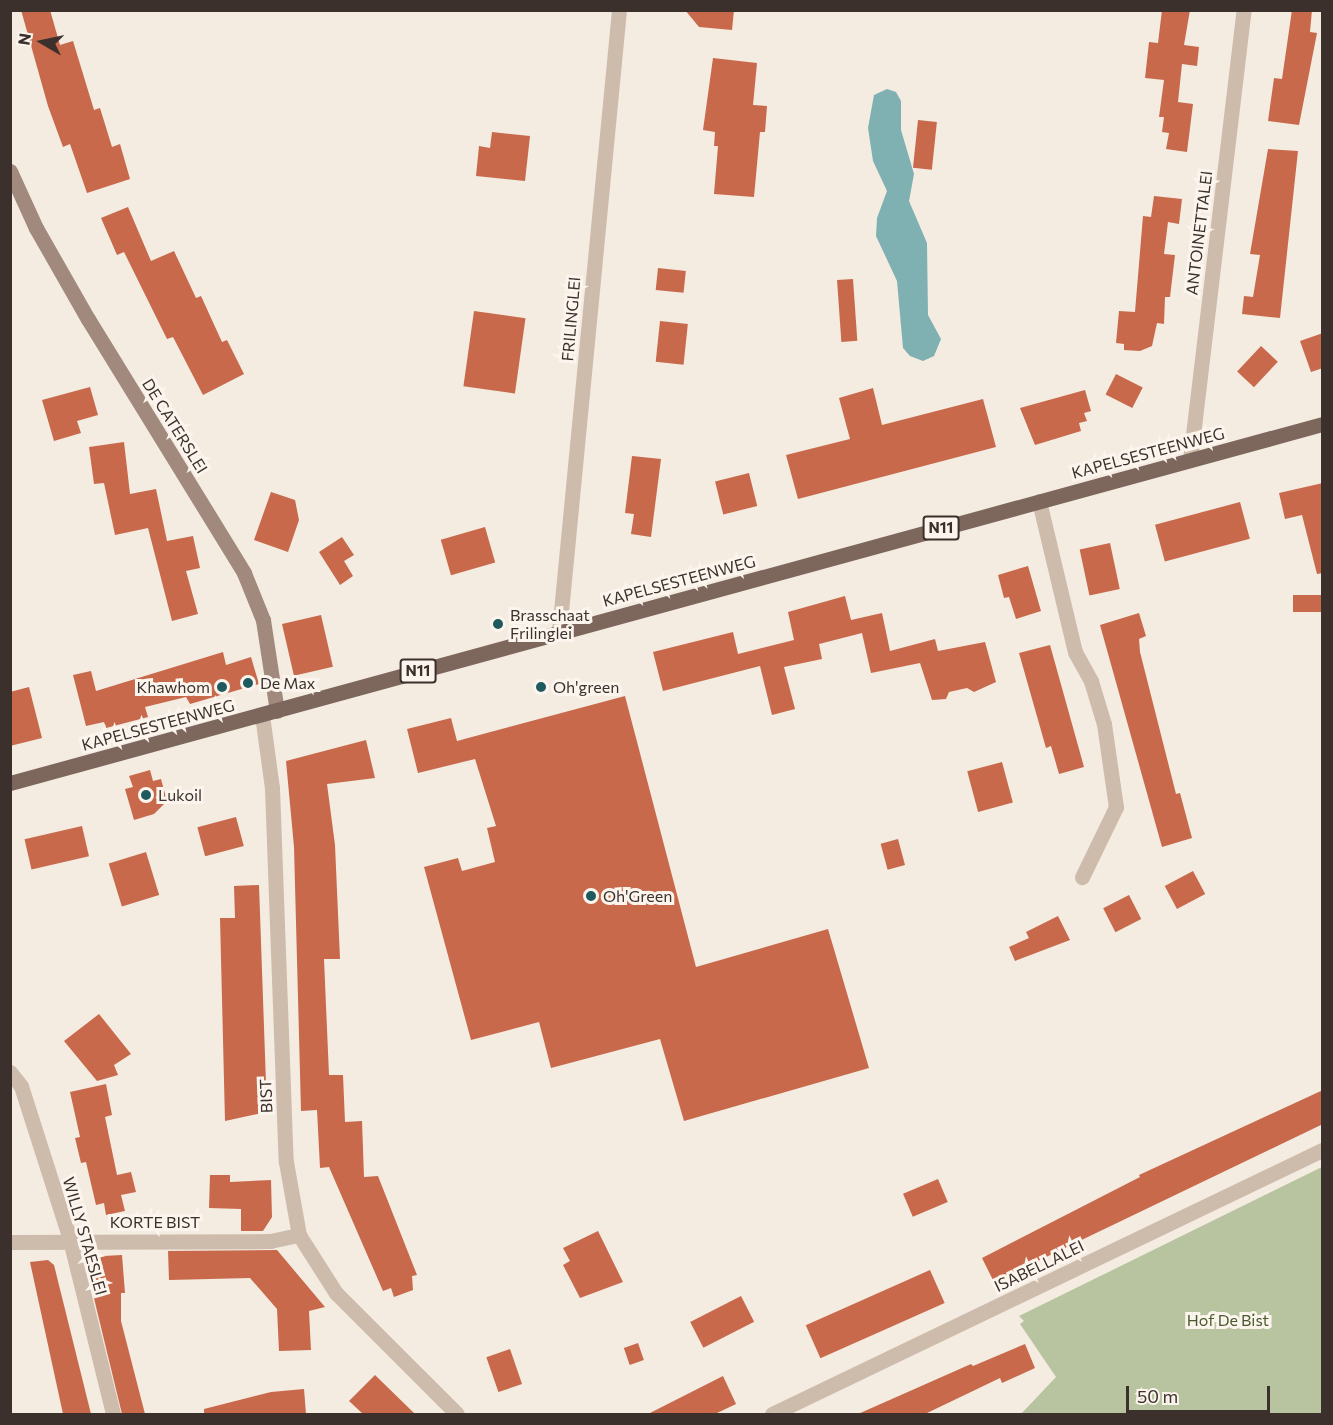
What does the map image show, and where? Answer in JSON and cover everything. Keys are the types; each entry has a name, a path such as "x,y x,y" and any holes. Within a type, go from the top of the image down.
{"main road":[{"name":"KAPELSESTEENWEG","path":"10,783 1323,424"}],"street":[{"name":"FRILINGLEI","path":"559,632 619,10"},
{"name":"ANTOINETTALEI","path":"1190,460 1244,10"},
{"name":"DE CATERSLEI","path":"10,171 36,228 88,319 244,573 263,620 269,713"},
{"path":"1039,501 1076,652 1091,681 1104,724 1116,807 1082,877"},
{"name":"BIST","path":"269,713 286,1162 299,1235 336,1293 457,1414"},
{"name":"WILLY STAESLEI","path":"10,1072 21,1086 70,1240 113,1414"},
{"name":"ISABELLALEI","path":"772,1414 1323,1150"},
{"name":"KORTE BIST","path":"10,1242 270,1241 299,1235"}],"green space":[{"name":"Hof De Bist","path":"1322,1167 1322,1414 1021,1414 1056,1377 1020,1324 1024,1321 1019,1316"}],"water":[{"path":"887,89 896,92 901,101 901,130 914,174 909,201 927,243 928,315 941,339 934,356 923,361 910,356 903,348 897,281 876,236 877,218 887,191 873,161 868,128 874,95"}],"building":[{"path":"21,10 50,10 60,45 73,41 94,110 100,108 112,147 120,144 130,179 87,193 70,144 63,147 48,106"},
{"path":"685,10 734,10 732,30 699,27"},
{"path":"1162,10 1190,10 1184,45 1199,47 1197,66 1182,64 1178,102 1193,104 1187,152 1166,149 1169,133 1162,132 1164,117 1159,117 1164,80 1145,78 1149,42 1158,43"},
{"path":"1292,10 1312,10 1310,32 1317,33 1299,125 1268,121 1274,78 1282,79"},
{"path":"713,58 757,63 753,105 767,106 765,132 760,132 754,197 714,194 718,146 714,146 715,132 703,130"},
{"path":"918,120 937,122 932,170 913,168"},
{"path":"492,132 530,136 525,181 476,176 479,146 490,148"},
{"path":"1268,149 1298,151 1280,318 1242,314 1244,296 1253,297 1260,255 1250,254"},
{"path":"1154,196 1182,199 1179,224 1168,222 1164,254 1175,255 1170,297 1165,297 1164,324 1157,323 1152,346 1140,351 1124,350 1124,344 1116,343 1119,311 1135,312 1143,216 1151,217"},
{"path":"128,207 151,261 174,251 196,298 201,296 222,342 227,340 244,374 203,395 173,337 167,339 124,252 117,255 101,218"},
{"path":"658,268 686,271 684,293 656,290"},
{"path":"853,279 857,341 841,342 837,280"},
{"path":"474,311 525,318 515,393 463,386"},
{"path":"660,321 688,324 684,365 656,362"},
{"path":"1323,333 1323,368 1311,372 1300,341"},
{"path":"1261,346 1278,362 1254,387 1237,372"},
{"path":"1116,374 1143,388 1132,408 1106,394"},
{"path":"90,387 98,415 77,421 81,433 54,441 42,400"},
{"path":"873,388 882,425 983,399 996,447 798,499 786,455 850,439 839,398"},
{"path":"1085,390 1091,411 1084,413 1087,421 1079,423 1081,431 1035,445 1020,408"},
{"path":"124,442 130,494 156,489 167,541 193,536 200,568 186,571 198,614 172,621 148,528 115,535 104,483 94,484 89,447"},
{"path":"632,456 661,459 651,537 631,534 634,514 625,513"},
{"path":"749,473 757,506 723,514 715,481"},
{"path":"1323,483 1323,573 1317,574 1302,515 1285,519 1279,493"},
{"path":"271,492 295,500 299,520 288,552 254,540"},
{"path":"1240,502 1250,539 1165,561 1155,525"},
{"path":"485,527 495,563 451,575 441,540"},
{"path":"342,537 354,555 344,561 353,576 340,585 319,552"},
{"path":"1110,543 1120,589 1089,595 1080,549"},
{"path":"1028,566 1041,611 1016,619 1009,597 1004,598 998,575"},
{"path":"1293,595 1322,595 1322,612 1293,612"},
{"path":"845,596 851,620 882,613 890,651 935,639 938,651 985,642 996,682 974,692 967,688 949,692 946,699 932,700 920,663 871,673 862,633 819,644 822,659 784,667 795,709 772,715 760,666 663,691 653,652 733,632 738,654 794,640 788,612"},
{"path":"1139,613 1146,636 1139,639 1140,652 1176,794 1180,793 1192,838 1162,847 1100,625"},
{"path":"321,615 333,667 294,676 282,624"},
{"path":"1050,645 1084,767 1059,774 1051,746 1046,748 1019,653"},
{"path":"223,652 226,665 251,657 259,684 190,704 186,697 145,707 148,717 106,728 104,722 86,726 73,675 91,671 96,691"},
{"path":"29,687 42,738 10,746 10,692"},
{"name":"Oh'Green","path":"625,696 696,967 828,929 869,1068 684,1121 660,1039 551,1068 539,1022 471,1040 424,867 458,858 462,871 495,862 487,828 496,826 475,759 418,773 407,729 451,718 457,741"},
{"path":"366,740 375,778 327,784 335,845 340,959 324,959 329,1075 343,1075 345,1122 362,1121 364,1177 378,1176 417,1275 412,1276 413,1290 394,1297 391,1288 383,1291 329,1167 320,1168 317,1110 301,1111 294,847 286,761"},
{"path":"1002,762 1013,803 978,812 967,771"},
{"name":"Lukoil","path":"150,770 153,781 161,779 167,801 154,814 134,820 125,789 133,787 129,776"},
{"path":"236,817 244,846 205,856 197,827"},
{"path":"82,826 89,856 31,869 25,839"},
{"path":"898,839 905,865 888,870 881,844"},
{"path":"146,852 159,895 122,906 109,863"},
{"path":"1193,871 1205,894 1177,909 1165,886"},
{"path":"259,885 267,1112 225,1121 220,918 235,918 234,886"},
{"path":"1129,895 1141,919 1115,932 1103,908"},
{"path":"1058,916 1070,940 1015,961 1009,947 1029,938 1026,932"},
{"path":"99,1014 131,1054 114,1065 118,1075 97,1081 64,1041"},
{"path":"106,1084 112,1115 105,1117 117,1175 131,1172 136,1192 121,1195 125,1211 106,1215 104,1203 96,1205 86,1162 81,1163 75,1138 80,1137 70,1092"},
{"path":"1323,1090 1323,1124 994,1282 982,1258 1140,1177 1139,1175"},
{"path":"210,1175 230,1175 230,1182 271,1180 272,1217 263,1231 241,1231 241,1209 209,1208"},
{"path":"938,1179 948,1202 913,1217 903,1194"},
{"path":"598,1231 623,1282 580,1298 563,1265 570,1261 563,1248"},
{"path":"277,1250 325,1307 309,1311 311,1350 279,1351 277,1309 250,1278 169,1280 168,1251"},
{"path":"122,1255 125,1293 121,1293 121,1321 145,1414 122,1414 84,1257"},
{"path":"48,1260 54,1265 91,1414 63,1414 30,1262"},
{"path":"930,1270 945,1303 820,1358 806,1325"},
{"path":"741,1296 754,1322 703,1348 690,1322"},
{"path":"638,1343 644,1360 630,1365 624,1348"},
{"path":"1025,1344 1035,1368 1002,1383 1000,1378 925,1414 858,1414 971,1364 973,1366"},
{"path":"510,1349 522,1384 498,1392 486,1357"},
{"path":"375,1375 415,1414 363,1414 349,1401"},
{"path":"723,1376 736,1404 715,1414 648,1414"},
{"path":"304,1389 306,1414 204,1414 204,1409 271,1392"}],"place":[{"name":"Brasschaat Frilinglei","path":"498,624"},
{"name":"De Max","path":"248,683"},
{"name":"Khawhom","path":"222,687"},
{"name":"Oh'green","path":"541,687"},
{"name":"Lukoil","path":"146,795"},
{"name":"Oh'Green","path":"591,896"}]}
